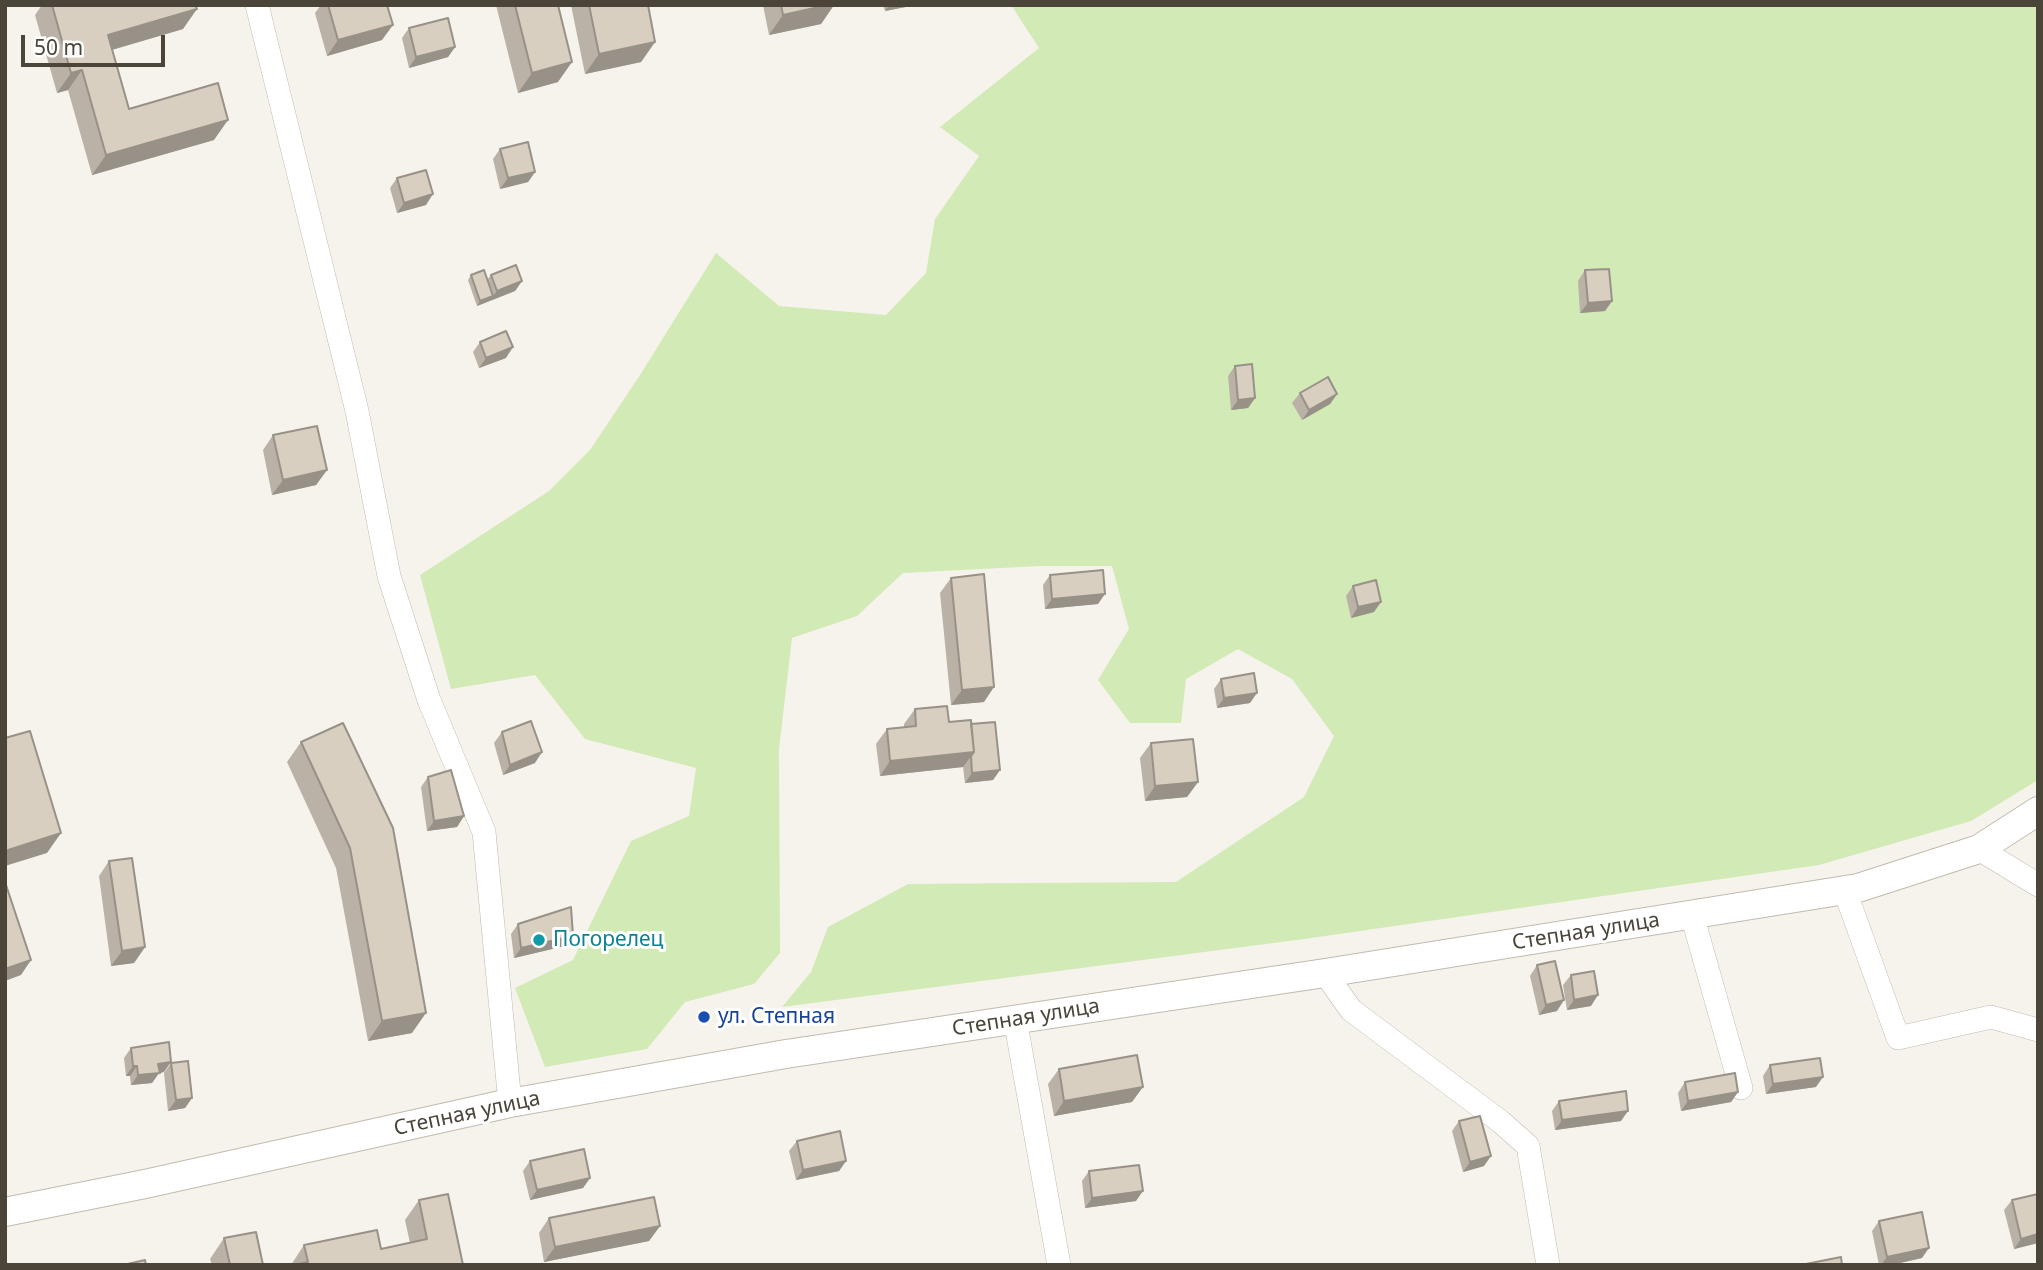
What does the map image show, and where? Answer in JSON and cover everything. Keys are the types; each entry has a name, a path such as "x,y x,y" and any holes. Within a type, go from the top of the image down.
{"street":[{"path":"257,5 357,411 389,576 429,701 484,832 510,1103"},
{"name":"Степная улица","path":"5,1212 145,1184 510,1103 786,1054 1844,891 1979,849 2038,811"},
{"path":"1979,849 2038,885"},
{"path":"1844,891 1898,1038 1991,1017 2038,1030"},
{"path":"1692,915 1741,1088"},
{"path":"1325,973 1350,1010 1501,1122 1528,1146 1548,1265"},
{"path":"1015,1019 1059,1265"}],"green space":[{"path":"1011,5 2038,5 2038,780 1971,821 1819,865 1304,939 782,1007 811,972 828,927 908,884 1176,882 1304,797 1334,736 1292,679 1238,649 1186,679 1181,723 1130,723 1098,680 1129,629 1112,566 1040,566 903,573 857,616 792,638 779,749 780,953 754,984 685,1002 647,1049 545,1067 515,988 573,960 631,841 689,816 696,768 585,739 535,675 451,689 420,575 549,491 590,450 716,253 779,306 886,315 926,273 935,219 979,156 940,127 1039,48"}],"building":[{"path":"52,5 195,5 197,9 108,35 129,109 218,83 228,120 106,155 82,70 71,73"},
{"path":"328,5 387,5 393,25 338,40"},
{"path":"515,5 558,5 572,62 532,73"},
{"path":"589,5 648,5 655,42 599,54"},
{"path":"781,5 828,5 783,15"},
{"path":"448,18 455,47 416,57 409,28"},
{"path":"528,142 535,172 508,178 500,149"},
{"path":"426,170 433,194 404,203 397,178"},
{"path":"516,265 522,281 497,291 491,275"},
{"path":"1609,269 1612,301 1588,303 1585,270"},
{"path":"484,270 493,296 480,301 471,275"},
{"path":"506,331 513,347 486,358 480,342"},
{"path":"1252,364 1255,398 1238,400 1235,366"},
{"path":"1328,377 1337,394 1309,410 1300,393"},
{"path":"317,426 327,470 283,480 273,435"},
{"path":"1103,570 1105,594 1052,599 1050,575"},
{"path":"984,574 994,687 962,690 951,578"},
{"path":"1376,580 1381,602 1358,607 1353,586"},
{"path":"1254,673 1257,693 1224,698 1221,679"},
{"path":"947,706 949,722 971,720 974,752 890,761 887,729 916,726 915,709"},
{"path":"531,721 542,752 510,765 502,732"},
{"path":"995,722 1000,770 972,773 971,756 974,752 971,724"},
{"path":"343,723 393,828 426,1013 382,1021 350,848 301,742"},
{"path":"30,731 61,833 5,851 5,738"},
{"path":"1193,739 1198,782 1155,786 1151,743"},
{"path":"451,770 464,816 434,821 428,777"},
{"path":"132,858 145,947 122,951 109,861"},
{"path":"5,882 31,960 5,969"},
{"path":"571,907 573,936 521,948 518,924"},
{"path":"1555,961 1564,1000 1546,1005 1537,965"},
{"path":"1594,971 1598,995 1574,1000 1571,975"},
{"path":"169,1042 171,1062 158,1064 160,1073 138,1075 137,1066 133,1066 131,1048"},
{"path":"1137,1055 1143,1087 1064,1101 1059,1069"},
{"path":"1820,1058 1823,1077 1773,1084 1770,1065"},
{"path":"188,1061 192,1098 176,1100 171,1063"},
{"path":"1735,1073 1738,1092 1688,1101 1685,1082"},
{"path":"1626,1091 1628,1111 1562,1120 1559,1101"},
{"path":"1480,1116 1491,1156 1470,1162 1459,1121"},
{"path":"840,1131 846,1161 803,1170 797,1141"},
{"path":"584,1149 590,1178 537,1190 530,1161"},
{"path":"1139,1165 1143,1191 1092,1198 1089,1171"},
{"path":"448,1194 463,1265 294,1265 308,1262 304,1245 377,1230 381,1249 427,1239 419,1200"},
{"path":"2038,1194 2038,1234 2021,1239 2012,1200"},
{"path":"654,1197 660,1226 555,1247 549,1218"},
{"path":"1922,1212 1929,1248 1887,1257 1879,1221"},
{"path":"256,1232 263,1265 230,1265 224,1238"},
{"path":"1841,1257 1842,1265 1806,1265 1806,1264"},
{"path":"145,1260 146,1265 123,1265"}],"place":[{"name":"Погорелец","path":"539,940"},
{"name":"ул. Степная","path":"704,1017"}]}
